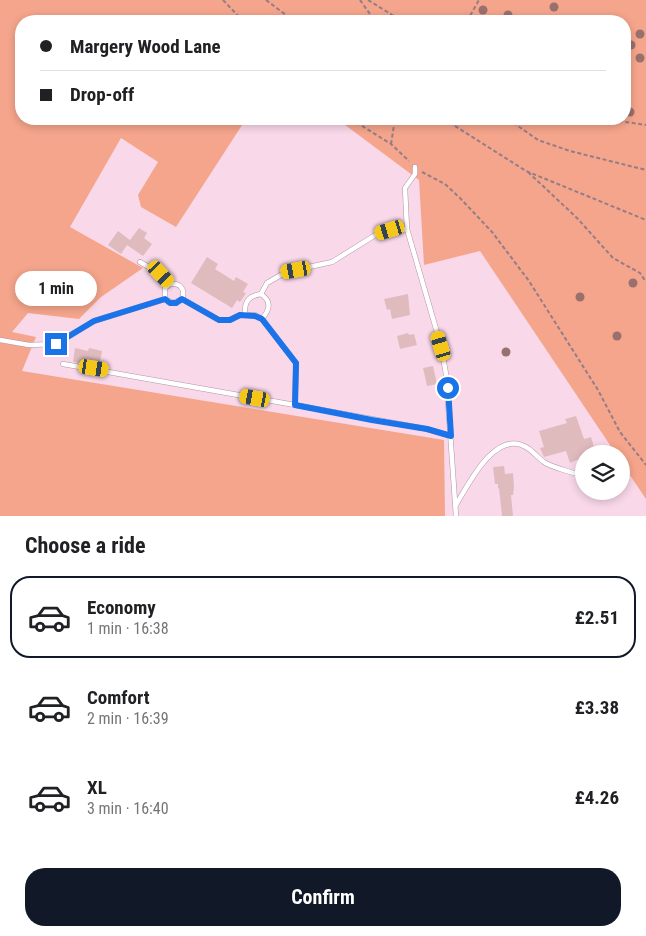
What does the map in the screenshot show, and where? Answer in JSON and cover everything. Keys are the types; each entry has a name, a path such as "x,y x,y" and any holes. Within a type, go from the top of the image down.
{"lane":[{"path":"415,167 415,174 405,188 407,229 441,346 448,388 456,516"},
{"path":"245,315 244,307 247,301 253,296 261,294 267,283 286,272 332,262 377,234 407,229"},
{"path":"140,262 161,274 170,284"},
{"path":"174,283 182,287 184,295 182,299 176,303 170,303 165,299 165,288 170,284 174,283"},
{"path":"261,294 267,299 269,305 268,311 262,319"},
{"path":"0,340 29,345 56,344 94,321 165,299"},
{"path":"182,299 219,320 230,320 240,315 255,316 262,319 296,363 295,405"},
{"path":"63,364 427,429 451,436"},
{"path":"455,506 490,453 503,446 514,444 526,446 544,463 575,472"}],"path":[{"path":"223,0 237,15"},
{"path":"266,0 286,15"},
{"path":"360,0 371,15"},
{"path":"368,0 392,15"},
{"path":"470,15 479,0"},
{"path":"631,123 646,125"},
{"path":"360,125 391,144 415,167 444,184 492,232 534,290 598,390 620,432 646,465"},
{"path":"391,144 394,125"},
{"path":"454,125 526,170 646,220"},
{"path":"517,125 538,140 570,151 646,170"},
{"path":"526,170 577,218 613,258 640,273 646,282"}],"shaded area":[{"path":"0,0 646,0 646,499 630,475 630,445 610,445 480,251 424,265 419,180 345,125 631,125 631,15 15,15 15,125 242,125 176,227 141,207 138,195 158,162 121,138 70,227 143,268 101,297 79,319 28,313 12,332 36,337 22,371 444,440 445,516 0,516"}],"building":[{"path":"139,228 147,233 144,238 152,244 143,256 127,245 121,254 108,245 118,231 130,240"},
{"path":"207,257 218,264 215,269 234,281 236,277 248,284 243,292 246,293 240,302 237,300 232,308 191,283"},
{"path":"408,294 410,315 392,319 390,309 387,310 384,299"},
{"path":"408,333 409,335 414,334 417,345 400,349 397,336"},
{"path":"75,348 88,351 89,348 102,351 99,366 73,362"},
{"path":"433,366 437,384 427,386 423,368"},
{"path":"576,416 584,439 591,437 593,445 575,445 575,461 570,463 566,451 544,457 540,448 544,447 539,431 567,423 565,419"},
{"path":"504,466 505,474 513,473 514,487 513,495 511,495 513,516 502,516 499,488 498,484 495,484 493,467"}],"route":[{"path":"56,344 94,321 165,299 170,303 176,303 182,299 219,320 230,320 240,315 255,316 262,319 296,363 295,405 427,429 451,436 448,388"}]}
